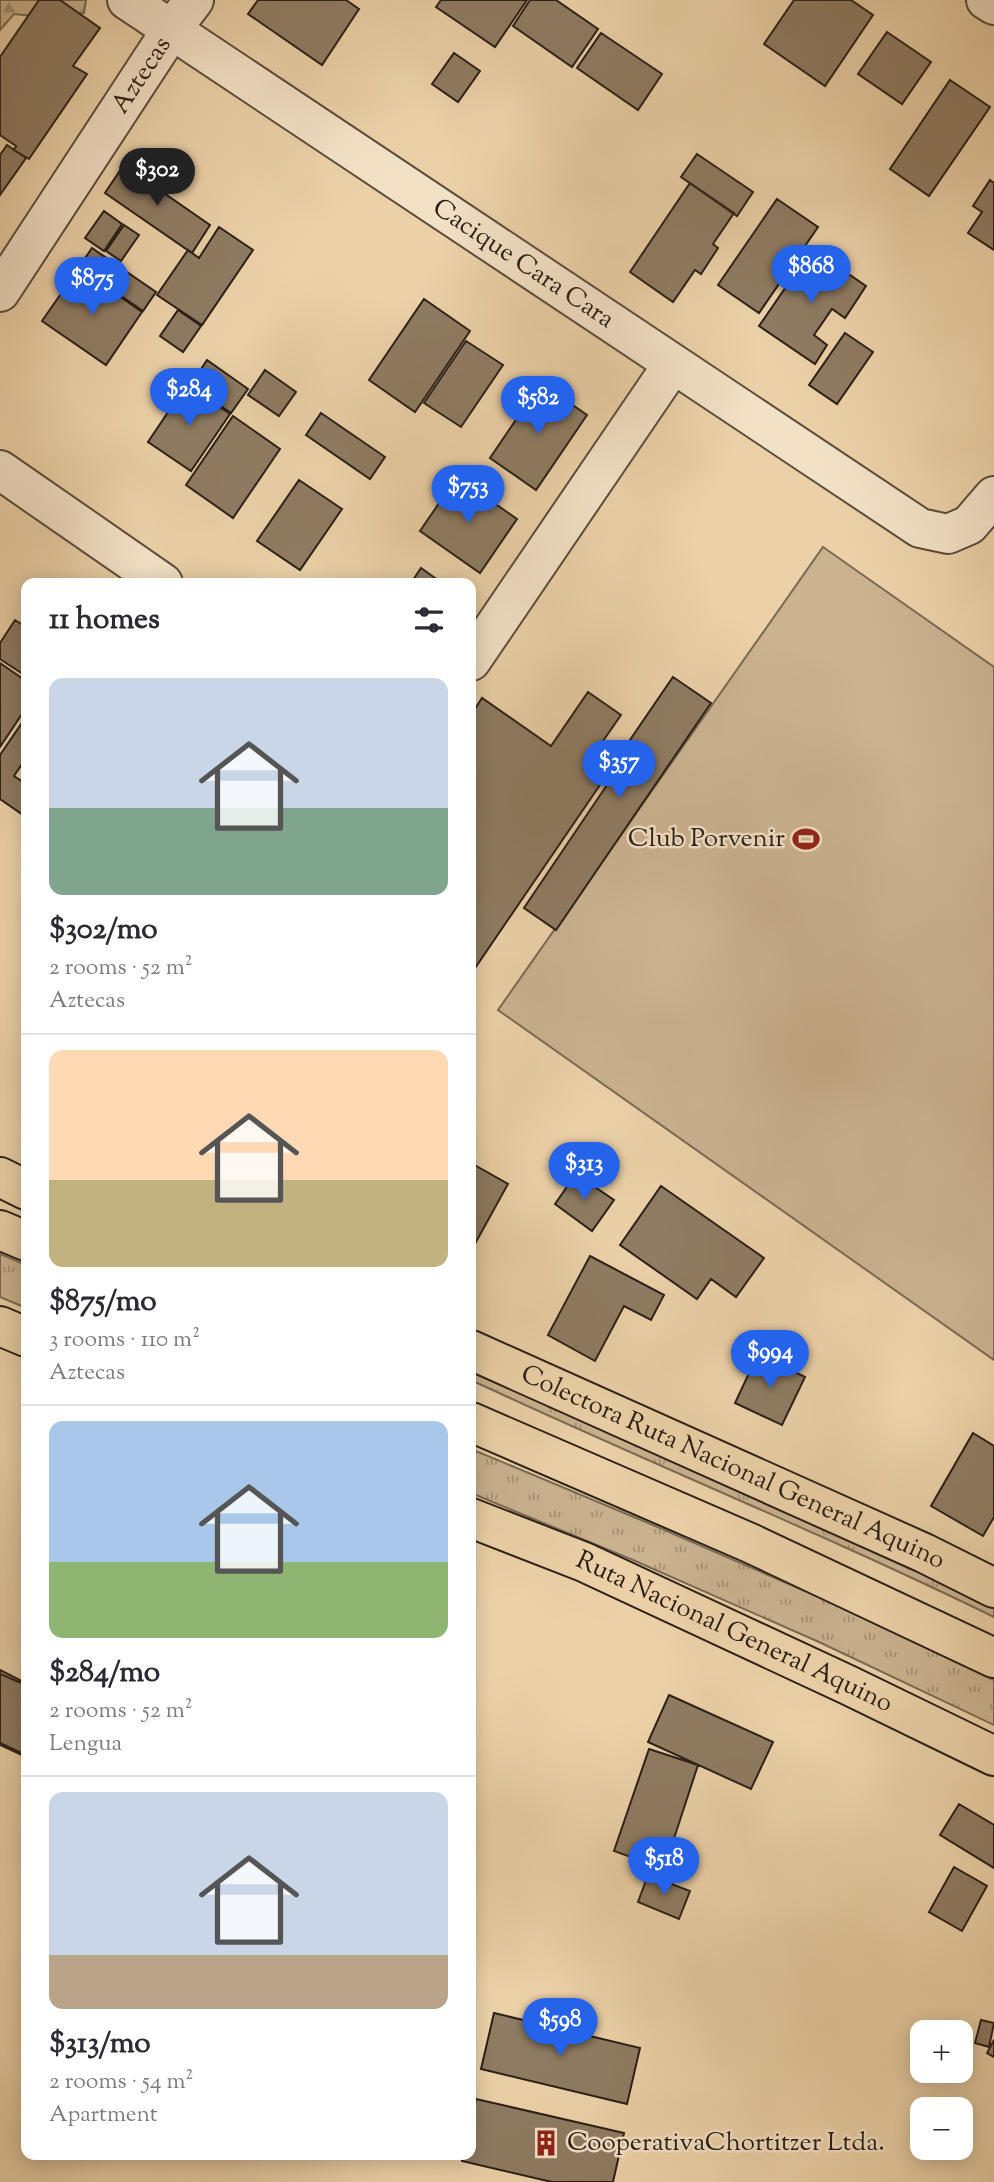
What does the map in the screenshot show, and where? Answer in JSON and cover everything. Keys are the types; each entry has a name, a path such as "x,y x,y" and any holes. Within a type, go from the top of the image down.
{"main road":[{"path":"0,1157 21,1165"},
{"path":"0,1177 21,1188"},
{"path":"0,1230 21,1239"},
{"path":"0,1326 21,1336"},
{"name":"Colectora Ruta Nacional General Aquino","path":"476,1352 924,1553 994,1588"},
{"path":"476,1421 750,1543 994,1658"},
{"name":"Ruta Nacional General Aquino","path":"476,1520 584,1562 994,1756"}],"street":[{"name":"Cacique Cara Cara","path":"127,0 183,15 673,364 920,528 948,534 970,525 994,496"},
{"path":"986,0 994,5"},
{"name":"Aztecas","path":"0,292 183,15"},
{"path":"476,654 673,364"},
{"path":"0,470 156,578"}],"green space":[{"path":"0,0 86,0 84,13 33,16 14,14 0,30"},
{"name":"Club Porvenir","path":"823,547 994,667 994,1360 498,1010"},
{"path":"0,1254 21,1263 21,1306 0,1297"},
{"path":"476,1369 994,1605 994,1617 864,1556 476,1382"},
{"path":"476,1451 837,1605 994,1680 994,1725 819,1642 633,1560 476,1495"}],"building":[{"path":"39,0 60,0 100,28 73,66 87,74 29,159 14,150 16,146 0,135 0,57"},
{"path":"258,0 346,0 359,9 322,65 248,14"},
{"path":"441,0 527,0 495,47 436,7"},
{"path":"530,0 556,0 598,29 572,67 513,26"},
{"path":"794,0 851,0 873,15 825,86 764,44"},
{"path":"887,32 931,62 902,104 858,74"},
{"path":"601,33 662,74 638,110 577,68"},
{"path":"454,53 480,71 458,102 432,84"},
{"path":"950,80 990,107 929,196 890,169"},
{"path":"7,145 26,158 0,195 0,155"},
{"path":"697,154 753,192 737,216 681,177"},
{"path":"127,160 142,169 138,175 210,225 192,253 105,193"},
{"path":"990,180 994,183 994,250 968,233 982,212 973,206"},
{"path":"690,183 734,213 713,244 718,248 701,274 695,270 673,302 630,272"},
{"path":"777,199 818,227 759,313 718,285"},
{"path":"104,211 122,224 104,251 85,238"},
{"path":"124,225 139,235 121,261 106,251"},
{"path":"219,227 253,250 202,325 157,295 188,250 199,258"},
{"path":"92,248 156,292 143,311 79,267"},
{"path":"812,249 866,286 845,318 832,309 814,335 827,345 815,364 759,326"},
{"path":"79,268 142,312 106,365 42,321"},
{"path":"424,299 470,331 415,412 369,380"},
{"path":"178,310 201,326 183,352 160,336"},
{"path":"845,333 873,352 837,404 809,385"},
{"path":"466,341 503,365 461,427 424,403"},
{"path":"207,360 248,389 231,413 191,385"},
{"path":"265,370 296,392 279,416 248,395"},
{"path":"541,383 587,415 536,490 490,458"},
{"path":"187,384 230,414 191,471 148,442"},
{"path":"321,413 385,457 370,479 306,435"},
{"path":"233,416 280,449 233,518 186,485"},
{"path":"457,477 517,519 480,573 420,531"},
{"path":"299,480 342,509 300,570 257,541"},
{"path":"421,568 435,578 414,578"},
{"path":"15,620 21,624 21,673 0,659 0,643"},
{"path":"0,663 21,678 21,716 0,747"},
{"path":"673,677 711,703 556,930 524,908 611,779 606,775"},
{"path":"588,692 621,715 585,767 604,779 476,967 476,707 482,698 551,746"},
{"path":"21,724 21,766 14,776 21,781 21,814 0,799 0,755"},
{"path":"476,1166 508,1184 476,1242"},
{"path":"576,1174 614,1200 592,1231 555,1204"},
{"path":"661,1186 764,1258 736,1297 711,1279 697,1299 620,1245"},
{"path":"590,1256 664,1295 651,1320 624,1306 595,1361 548,1335"},
{"path":"758,1354 805,1377 782,1425 735,1403"},
{"path":"973,1433 994,1446 994,1517 983,1536 931,1506"},
{"path":"0,1670 21,1680 21,1753 0,1743"},
{"path":"0,1674 21,1683 21,1755 0,1745"},
{"path":"669,1695 773,1742 751,1789 648,1742"},
{"path":"649,1749 698,1765 664,1869 614,1851"},
{"path":"959,1804 994,1825 994,1868 940,1835"},
{"path":"954,1867 987,1886 962,1931 929,1912"},
{"path":"648,1875 690,1891 679,1919 638,1902"},
{"path":"494,2013 640,2048 627,2104 481,2069"},
{"path":"981,2020 994,2023 989,2047 975,2043"},
{"path":"994,2040 994,2057 987,2053"},
{"name":"CooperativaChortitzer Ltda.","path":"476,2099 624,2133 613,2182 552,2182 462,2161 476,2160"}],"place":[{"name":"Club Porvenir","path":"806,839"},
{"name":"CooperativaChortitzer Ltda.","path":"546,2143"}]}
